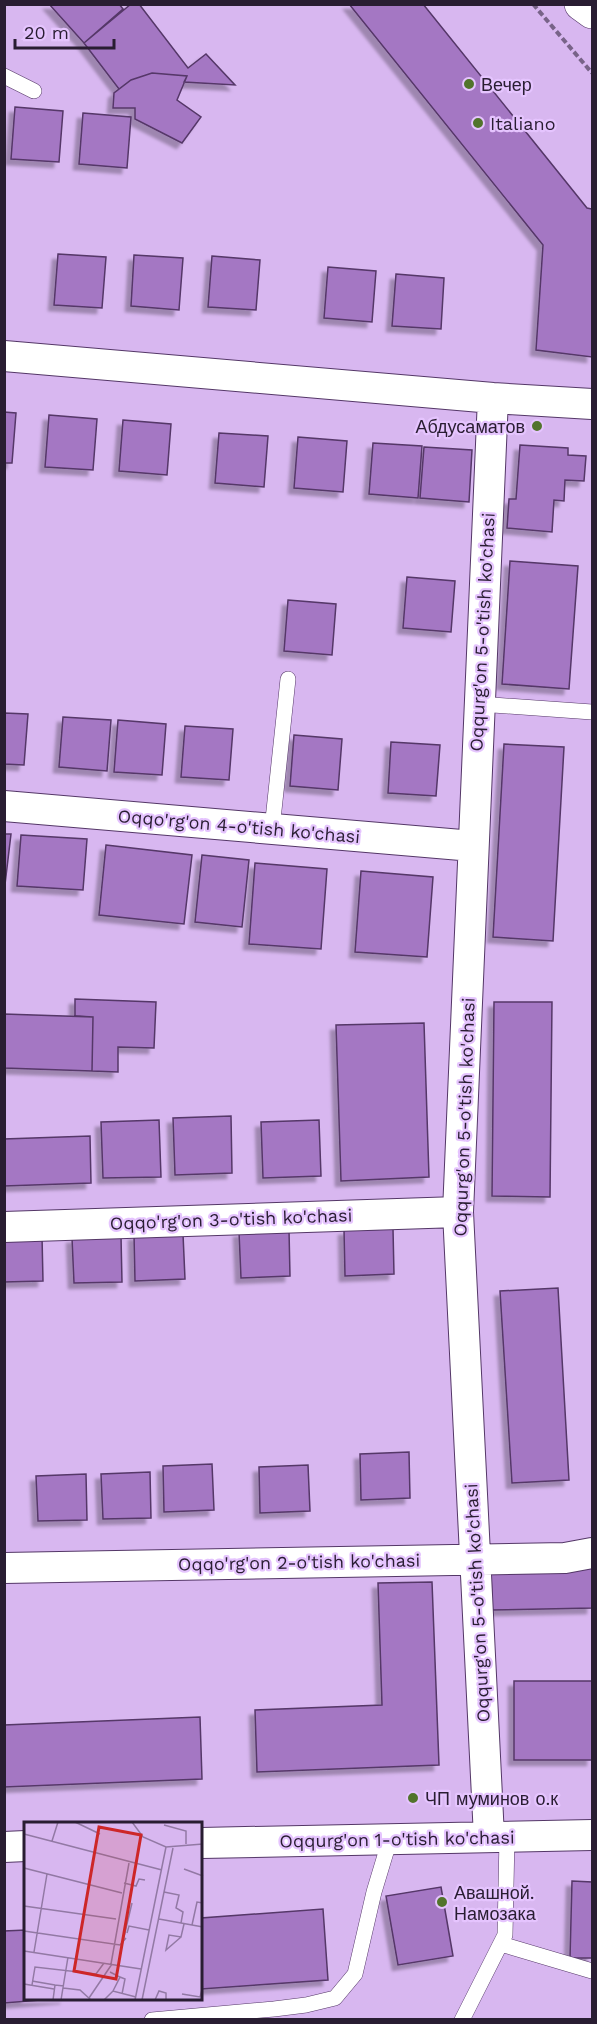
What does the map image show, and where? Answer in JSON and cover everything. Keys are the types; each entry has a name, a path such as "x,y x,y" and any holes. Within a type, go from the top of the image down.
{"main road":[{"path":"581,4 592,12"}],"street":[{"path":"4,356 493,398 592,404"},
{"name":"Oqqurg'on 5-o'tish ko'chasi","path":"493,398 458,1212 475,1558 498,1837"},
{"name":"Oqqo'rg'on 4-o'tish ko'chasi","path":"4,806 473,846"},
{"name":"Oqqo'rg'on 3-o'tish ko'chasi","path":"4,1227 458,1212"},
{"name":"Oqqo'rg'on 2-o'tish ko'chasi","path":"4,1568 565,1558 592,1553"},
{"name":"Oqqurg'on 1-o'tish ko'chasi","path":"202,1843 592,1835"},
{"path":"4,1847 24,1846"}],"lane":[{"path":"4,76 34,92"},
{"path":"272,829 288,679"},
{"path":"479,705 592,712"},
{"path":"462,2019 505,1935 498,1837"},
{"path":"152,2019 274,2009 306,2005 334,1998 355,1974 374,1892 390,1839"},
{"path":"501,1944 592,1971"}],"path":[{"path":"533,4 592,73"}],"building":[{"path":"49,4 119,4 123,9 84,43"},
{"path":"131,4 139,4 188,68 206,54 235,85 184,82 187,76 152,73 131,80 119,89 84,43"},
{"path":"349,4 423,4 587,208 592,209 592,357 536,350 543,245"},
{"path":"152,73 187,76 177,100 201,117 182,143 135,119 135,108 113,108 114,93 131,80"},
{"path":"15,107 63,111 59,162 11,159"},
{"path":"83,113 131,117 127,168 79,164"},
{"path":"58,254 106,257 102,308 54,305"},
{"path":"134,255 183,258 179,310 131,306"},
{"path":"212,256 260,260 256,310 208,307"},
{"path":"328,267 376,271 372,322 324,318"},
{"path":"396,274 444,278 441,329 392,326"},
{"path":"4,412 16,413 12,463 4,463"},
{"path":"49,415 97,419 93,470 45,467"},
{"path":"123,420 171,424 167,475 119,471"},
{"path":"219,433 268,436 264,487 215,483"},
{"path":"298,437 347,441 343,492 294,488"},
{"path":"373,443 422,446 418,498 369,494"},
{"path":"520,445 568,448 568,455 586,456 584,481 565,480 564,501 554,500 552,532 507,528 509,499 516,499"},
{"path":"424,447 472,450 469,502 420,498"},
{"path":"510,561 578,566 569,689 502,684"},
{"path":"407,577 455,581 451,632 403,628"},
{"path":"288,600 336,604 332,655 284,651"},
{"path":"4,713 28,714 24,765 4,764"},
{"path":"63,717 111,720 107,771 59,767"},
{"path":"118,720 166,724 162,775 114,772"},
{"path":"185,726 233,729 229,780 181,777"},
{"path":"294,735 342,739 338,790 290,786"},
{"path":"391,742 440,745 436,796 388,793"},
{"path":"504,744 564,747 553,941 493,937"},
{"path":"4,834 11,834 4,893"},
{"path":"21,835 87,839 83,890 17,886"},
{"path":"106,845 192,855 184,924 99,915"},
{"path":"202,855 249,860 242,927 195,922"},
{"path":"255,863 327,869 321,949 249,944"},
{"path":"361,871 433,877 427,957 355,952"},
{"path":"75,999 156,1002 154,1048 118,1047 118,1072 92,1071 93,1017 75,1016"},
{"path":"494,1002 552,1002 550,1197 492,1196"},
{"path":"4,1014 93,1017 92,1071 4,1068"},
{"path":"424,1023 429,1177 341,1181 336,1025"},
{"path":"231,1116 232,1173 175,1175 173,1118"},
{"path":"159,1120 161,1177 103,1178 101,1122"},
{"path":"319,1120 321,1176 263,1178 261,1122"},
{"path":"90,1136 91,1183 4,1186 4,1139"},
{"path":"393,1229 394,1274 345,1276 344,1230"},
{"path":"289,1230 290,1276 241,1278 239,1232"},
{"path":"183,1234 185,1279 135,1281 134,1235"},
{"path":"42,1236 43,1281 4,1282 4,1237"},
{"path":"121,1236 122,1282 74,1283 72,1238"},
{"path":"558,1288 569,1480 512,1483 500,1291"},
{"path":"409,1452 410,1498 361,1500 360,1454"},
{"path":"212,1464 214,1510 164,1512 163,1466"},
{"path":"308,1465 310,1511 260,1513 259,1467"},
{"path":"150,1472 151,1518 103,1519 101,1474"},
{"path":"86,1474 87,1520 38,1521 36,1476"},
{"path":"592,1568 592,1608 492,1610 491,1571"},
{"path":"432,1582 439,1765 257,1772 255,1710 382,1705 378,1583"},
{"path":"514,1681 592,1681 592,1760 514,1760"},
{"path":"200,1717 202,1779 4,1787 4,1725"},
{"path":"572,1881 592,1882 592,1958 570,1958"},
{"path":"441,1887 453,1956 398,1965 386,1896"},
{"path":"323,1909 328,1980 202,1989 202,1918"},
{"path":"24,1930 24,2000 41,2000 4,2003 4,1931"}],"place":[{"name":"Вечер","path":"469,84"},
{"name":"Italiano","path":"478,123"},
{"name":"Абдусаматов","path":"537,426"},
{"name":"ЧП муминов о.к","path":"413,1798"},
{"name":"Авашной. Намозака","path":"442,1902"}]}
